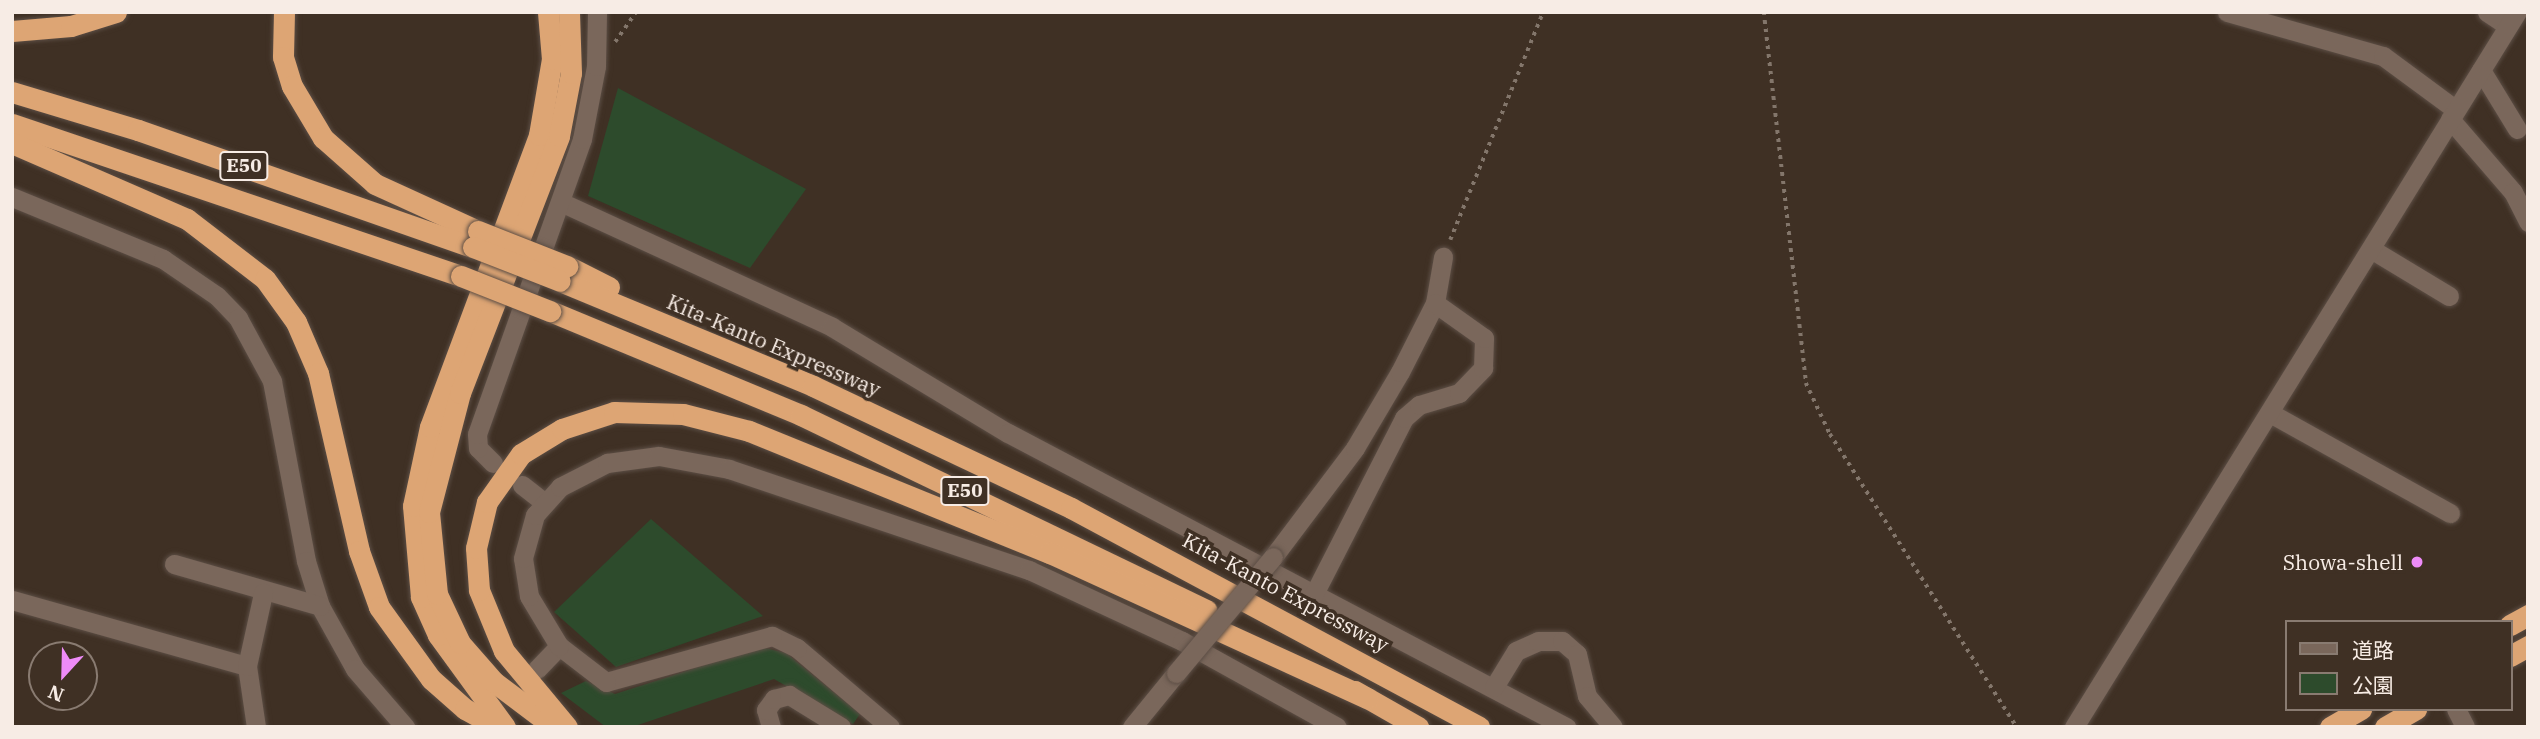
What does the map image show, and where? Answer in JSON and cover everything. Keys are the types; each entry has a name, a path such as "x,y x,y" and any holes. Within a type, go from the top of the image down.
{"highway":[{"path":"12,31 52,29 116,12"},
{"path":"284,12 283,57 292,86 323,138 375,184 475,239"},
{"path":"505,727 438,635 421,597 413,506 430,427 536,144 552,59 548,12"},
{"path":"554,727 494,682 460,643 434,581 429,512 460,393 559,136 571,73 569,12"},
{"name":"Kita-Kanto Expressway","path":"12,92 475,239 564,274 813,386 1071,508 1479,727"},
{"name":"E50","path":"12,124 461,276 801,415 1055,534 1418,727"},
{"path":"12,143 187,219 265,279 296,322 318,373 359,551 379,607 431,679 465,709 498,727"},
{"path":"567,727 494,631 479,590 476,548 487,502 521,454 562,429 614,412 683,414 749,431 1050,553 1367,698"},
{"path":"2512,624 2528,615"},
{"path":"2512,655 2528,646"},
{"path":"2330,727 2358,711"}],"street":[{"path":"493,463 478,449 477,434 563,203 591,101 597,12"},
{"path":"2227,12 2383,56 2453,114 2513,192 2528,222"},
{"path":"2074,727 2512,19 2487,12"},
{"path":"2482,70 2517,129"},
{"path":"12,197 163,259 217,296 238,318 272,381 306,561 320,606 355,669 405,727"},
{"path":"563,203 832,327 1008,433 1566,727"},
{"path":"2371,249 2449,296"},
{"path":"1132,727 1273,557 1355,448 1435,303 1443,257"},
{"path":"1314,594 1404,418 1419,405 1459,393 1483,368 1484,338 1435,303"},
{"path":"2270,413 2450,513"},
{"path":"890,727 797,648 772,636 620,682 599,678 559,646 529,596 524,578 528,537 544,502 580,472 631,459 670,457 729,468 1029,570 1182,641 1337,727"},
{"path":"522,485 544,502"},
{"path":"173,564 263,593 320,606"},
{"path":"256,727 247,666 263,593"},
{"path":"12,600 247,666"},
{"path":"1494,687 1516,651 1538,641 1562,641 1577,654 1587,696 1613,727"},
{"path":"537,669 559,646"},
{"path":"771,727 766,710 774,698 789,695 841,727"},
{"path":"2457,711 2465,727"}],"path":[{"path":"1443,257 1543,12"},
{"path":"1764,12 1806,383 1830,435 2017,727"}],"green space":[{"path":"618,88 806,189 750,268 588,196"},
{"path":"651,519 763,616 616,667 554,612"},
{"path":"761,647 786,653 860,714 853,724 774,679 632,727 606,727 561,693 586,681 615,694"}],"place":[{"name":"Showa-shell","path":"2417,562"}]}
